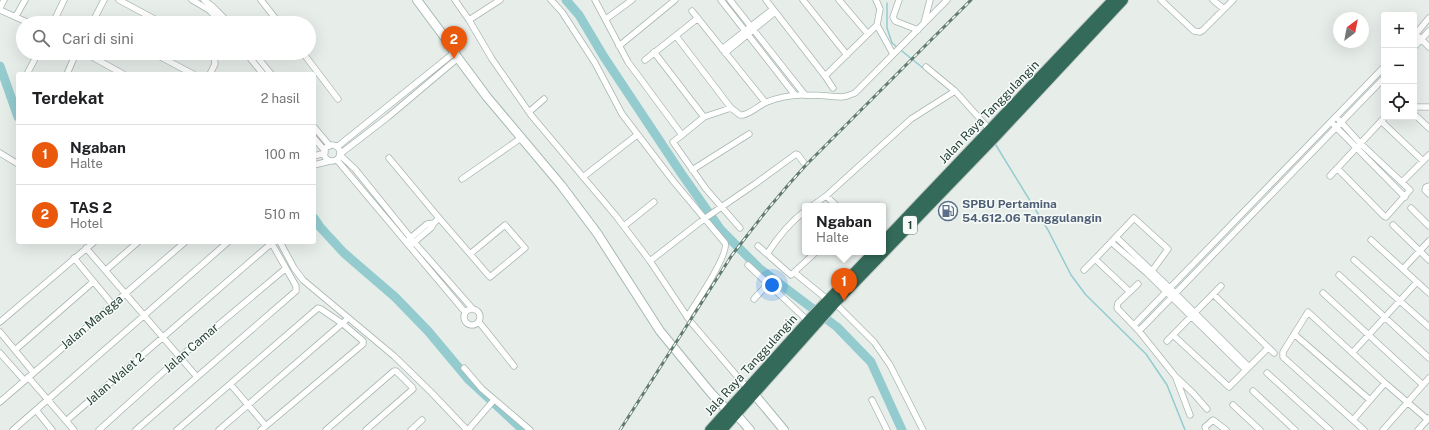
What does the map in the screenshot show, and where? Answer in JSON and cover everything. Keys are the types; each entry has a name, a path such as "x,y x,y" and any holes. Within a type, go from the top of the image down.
{"highway":[{"name":"Jalan Raya Tanggulangin","path":"1103,17 1113,0"},
{"name":"Jalan Raya Tanggulangin","path":"886,239 989,136 1092,28 1123,0"},
{"name":"1","path":"886,244 989,136"},
{"name":"1","path":"830,303 871,255"},
{"name":"1","path":"812,321 876,255"},
{"name":"Jala Raya Tanggulangin","path":"710,430 732,412 812,321"},
{"name":"1","path":"722,430 732,412"}],"street":[{"path":"4,0 0,9 16,16 25,0"},
{"path":"56,16 64,0"},
{"path":"97,16 104,0"},
{"path":"119,0 149,16"},
{"path":"192,0 209,5 221,16"},
{"path":"209,5 216,0"},
{"path":"262,0 274,16"},
{"path":"417,0 487,97 566,191 597,233 660,331 711,393 750,430"},
{"path":"455,0 469,20 492,59 529,112 624,226 650,261 687,317 784,430"},
{"path":"469,20 500,0"},
{"path":"551,0 562,12 595,63 619,108 637,135 725,243 726,249 702,296 687,317"},
{"path":"596,0 628,62 682,135"},
{"path":"619,46 675,0"},
{"path":"721,0 796,95"},
{"path":"730,0 804,95"},
{"path":"766,0 833,88"},
{"path":"803,0 847,55"},
{"path":"839,0 868,34"},
{"path":"825,76 877,25 880,9 876,0"},
{"path":"899,0 893,19 895,22 918,30"},
{"path":"924,23 930,0"},
{"path":"676,36 731,108 740,115 743,115 765,102 785,96 804,95 841,97 855,93 947,0"},
{"path":"1161,0 1194,31 1197,32 1203,30 1233,0"},
{"path":"1213,0 1224,9"},
{"path":"606,18 629,1"},
{"path":"209,5 217,16"},
{"path":"692,11 765,102"},
{"path":"724,51 774,11"},
{"path":"645,60 698,18"},
{"path":"1417,33 1429,18"},
{"path":"877,25 895,53"},
{"path":"1417,44 1429,31"},
{"path":"1417,37 1429,47"},
{"path":"654,52 704,117"},
{"path":"316,129 330,146 337,147 382,110 456,55"},
{"path":"316,164 330,161 339,156 388,117 456,55"},
{"path":"28,72 34,60"},
{"path":"68,72 73,60"},
{"path":"98,60 120,72"},
{"path":"166,60 189,72"},
{"path":"211,72 215,64 215,60"},
{"path":"252,60 261,72"},
{"path":"260,60 269,72"},
{"path":"308,60 338,98"},
{"path":"926,67 954,92 989,136"},
{"path":"1134,325 1381,70"},
{"path":"1139,331 1381,81"},
{"path":"816,203 911,120 954,92"},
{"path":"529,112 544,99"},
{"path":"1417,107 1429,107"},
{"path":"731,108 704,117 673,142 720,208 740,228"},
{"path":"382,110 388,117"},
{"path":"1336,117 1339,125 1405,197"},
{"path":"1417,117 1429,128"},
{"path":"1330,176 1382,120"},
{"path":"1384,120 1423,161"},
{"path":"1331,122 1339,125"},
{"path":"692,170 749,134"},
{"path":"583,177 637,135"},
{"path":"462,179 521,138"},
{"path":"316,141 325,152 325,156 330,161"},
{"path":"316,155 325,152 330,146"},
{"path":"1337,168 1386,217 1410,190 1358,146"},
{"path":"337,147 339,156 410,242 440,283 465,312"},
{"path":"0,153 16,163"},
{"path":"650,261 706,218 796,154 804,163"},
{"path":"1402,182 1429,155"},
{"path":"388,158 490,278 525,248 505,225 470,254"},
{"path":"1429,186 1426,187 1425,190 1429,194"},
{"path":"826,196 834,203"},
{"path":"624,226 654,202"},
{"path":"1411,208 1429,226"},
{"path":"767,254 780,234 802,213"},
{"path":"1242,213 1248,219"},
{"path":"410,242 431,228 439,218"},
{"path":"1084,270 1134,218 1162,243 1168,251 1152,271"},
{"path":"1393,225 1429,260"},
{"path":"1113,239 1152,271 1168,290"},
{"path":"1113,239 1174,295 1248,368"},
{"path":"1371,240 1429,293"},
{"path":"1403,269 1429,241"},
{"path":"410,242 446,278 472,308 479,311 481,319 475,325 467,324 464,320 465,312 472,308"},
{"path":"0,322 91,244"},
{"path":"106,270 136,244"},
{"name":"Jalan Mangga","path":"0,402 182,244"},
{"path":"13,430 226,244"},
{"name":"Jalan Walet 2","path":"66,421 270,244"},
{"path":"136,430 296,291 296,286 285,269 273,244"},
{"path":"281,244 298,275 308,285 394,356 468,430 494,401"},
{"path":"758,246 790,275 792,275 813,255"},
{"path":"86,248 197,377"},
{"path":"74,258 113,305"},
{"path":"1095,260 1129,291"},
{"path":"1354,260 1429,327"},
{"path":"748,265 812,321"},
{"name":"Jalan Camar","path":"99,430 180,357 285,269"},
{"path":"794,273 874,342 890,365 923,430"},
{"path":"1339,275 1429,358"},
{"path":"440,283 446,278"},
{"path":"15,350 93,282"},
{"path":"1353,352 1417,282"},
{"path":"754,299 768,284"},
{"path":"1138,284 1118,303 1117,308 1134,325 1175,376 1207,409"},
{"path":"1167,341 1221,286"},
{"path":"1323,293 1423,385"},
{"path":"1213,294 1274,353"},
{"path":"177,430 231,385 318,308 343,324 363,340 363,344 261,430"},
{"path":"1364,430 1283,357 1283,352 1308,312 1385,383 1428,418 1418,430"},
{"path":"219,430 343,324 348,318"},
{"path":"479,322 514,366"},
{"path":"0,332 33,372"},
{"path":"1294,334 1370,400"},
{"path":"1173,335 1227,387 1230,387 1268,348"},
{"path":"1,357 48,399 74,430"},
{"path":"464,368 494,401 530,430"},
{"path":"326,430 394,372 397,372 412,387 412,391 366,430"},
{"path":"1267,373 1330,430"},
{"path":"405,380 412,374"},
{"path":"1175,376 1190,416"},
{"path":"1383,430 1429,378"},
{"path":"1353,420 1385,383"},
{"path":"231,385 266,426"},
{"path":"1253,391 1295,430"},
{"path":"872,400 887,430"},
{"path":"1233,405 1260,430"},
{"path":"36,410 52,430"},
{"path":"411,430 422,420"},
{"path":"1206,430 1205,427 1214,420 1226,430"}],"waterway":[{"path":"566,0 579,15 604,57 681,173 721,230 759,268 837,327 871,362 902,430"},
{"path":"887,3 887,28 892,43 923,68"},
{"path":"0,66 16,111"},
{"path":"979,121 985,129"},
{"path":"994,142 1048,230 1071,275 1086,295 1146,354 1167,385 1185,430"},
{"path":"316,221 344,253 395,297 428,331 469,380 523,430"}],"railway":[{"path":"620,430 732,255 767,210 806,165 971,0"}],"place":[{"name":"TAS 2","path":"454,59"},
{"name":"SPBU Pertamina 54.612.06 Tanggulangin","path":"948,211"},
{"name":"Ngaban","path":"844,301"}]}
